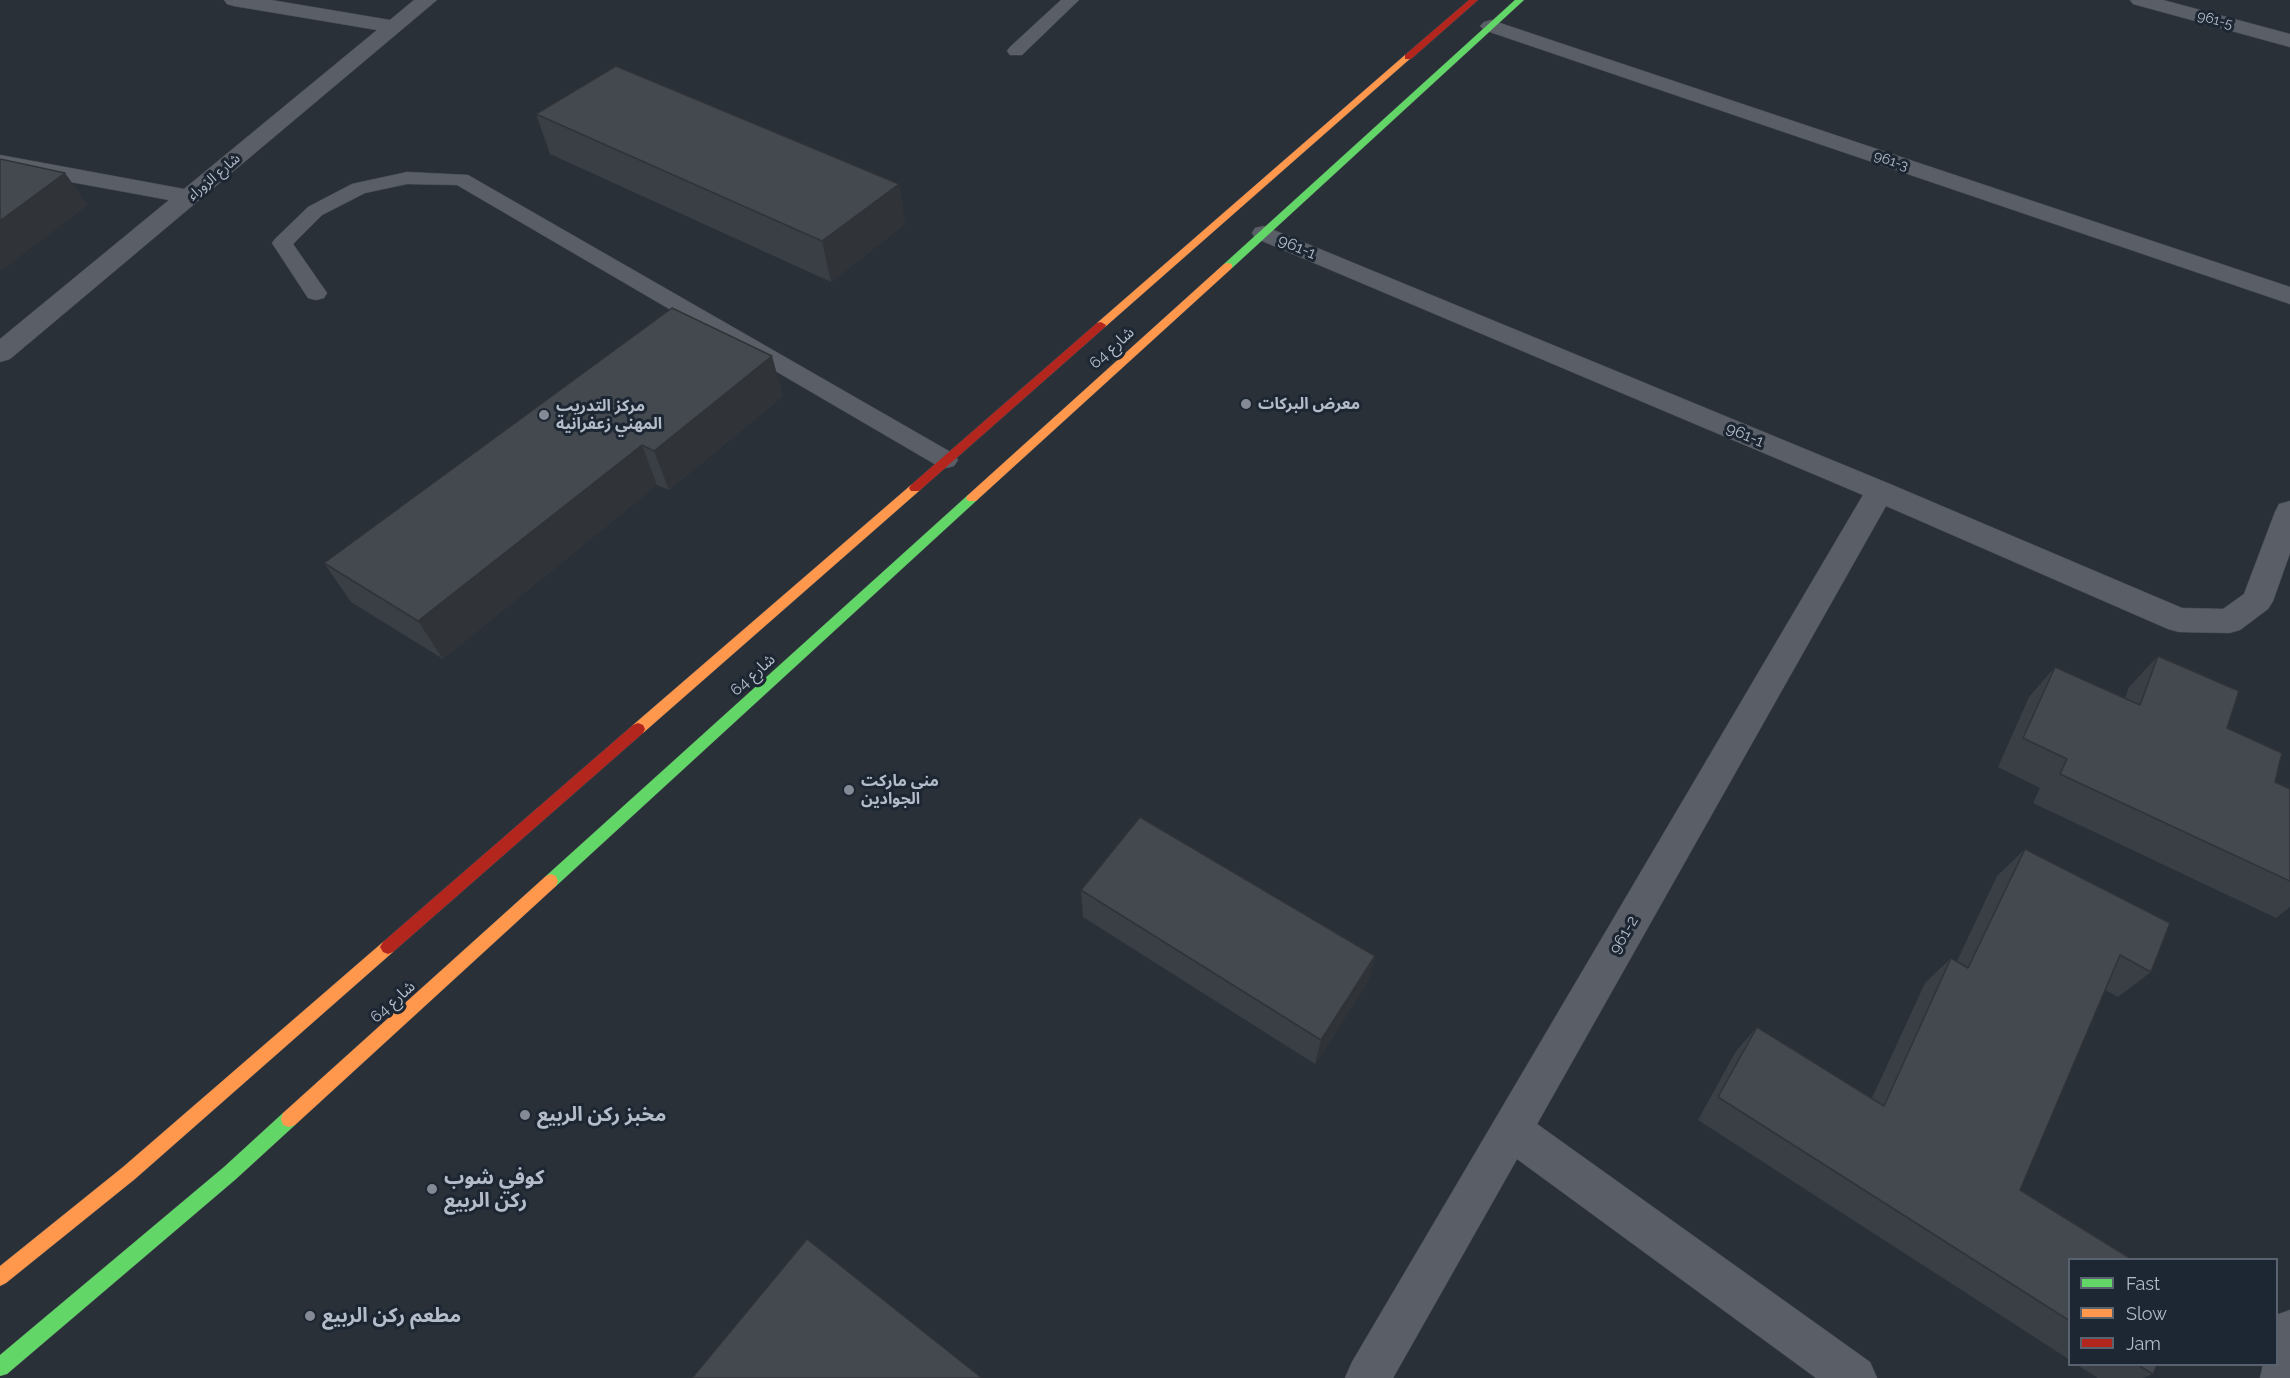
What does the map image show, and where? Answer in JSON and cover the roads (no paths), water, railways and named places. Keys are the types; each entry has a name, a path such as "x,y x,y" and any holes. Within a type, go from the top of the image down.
{"main road":[{"name":"شارع 64","path":"0,1277 129,1173 1474,0"},
{"name":"شارع 64","path":"0,1367 230,1173 1520,0"}],"street":[{"path":"234,0 394,27"},
{"name":"شارع الزوراء","path":"0,353 427,0"},
{"name":"961-5","path":"2140,0 2290,41"},
{"name":"961-3","path":"1491,26 2290,296"},
{"path":"0,162 190,197"},
{"name":"961-1","path":"1264,233 1880,491 2179,620 2229,621 2257,601 2290,512"},
{"name":"961-2","path":"1368,1378 1880,491"},
{"path":"1512,1130 1854,1378"},
{"path":"2283,1378 2290,1332"}],"lane":[{"path":"1016,51 1071,0"},
{"path":"316,293 282,243 315,211 359,188 407,178 461,179 946,460"}],"place":[{"name":"معرض البركات","path":"1246,404"},
{"name":"مركز التدريب المهني زعفرانية","path":"544,415"},
{"name":"مني ماركت الجوادين","path":"849,790"},
{"name":"مخبز ركن الربيع","path":"525,1115"},
{"name":"كوفي شوب ركن الربيع","path":"432,1189"},
{"name":"مطعم ركن الربيع","path":"310,1316"}]}
